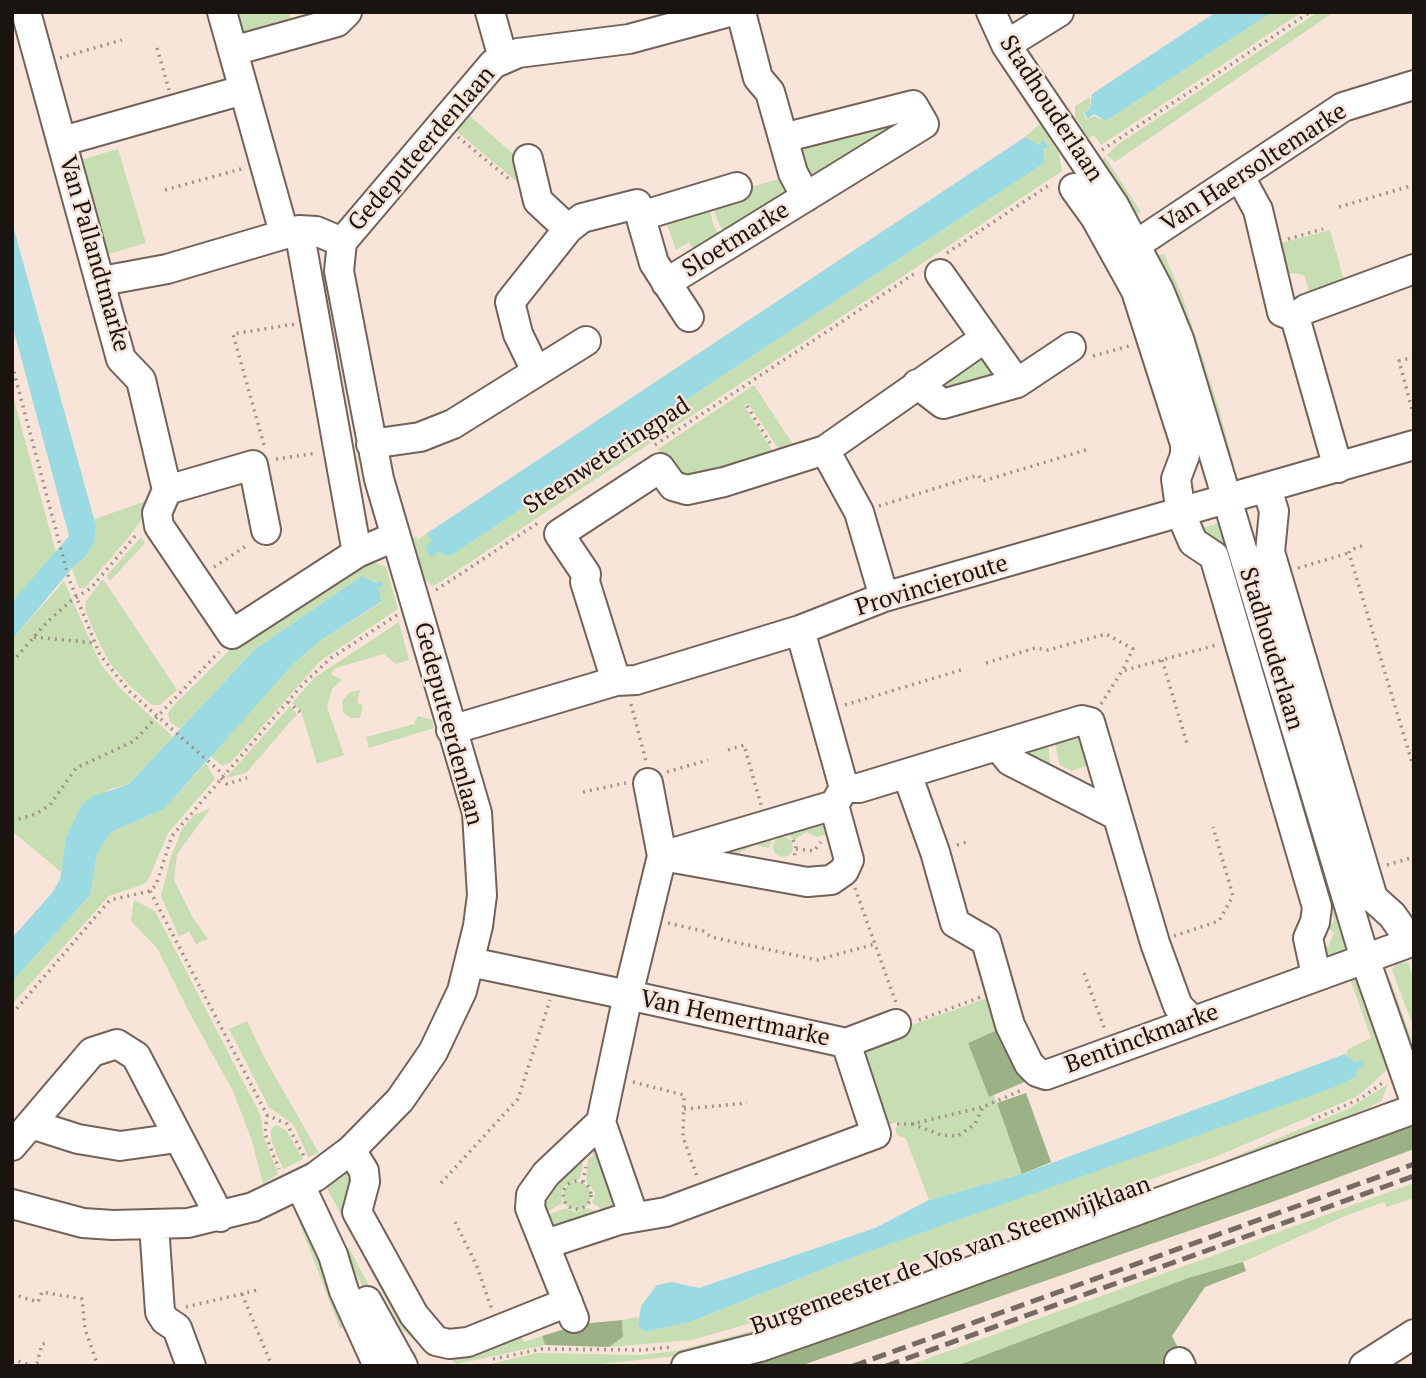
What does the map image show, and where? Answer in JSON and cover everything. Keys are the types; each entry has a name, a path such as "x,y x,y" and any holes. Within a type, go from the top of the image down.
{"street":[{"name":"Van Pallandtmarke","path":"26,12 102,281 121,359 141,380 167,490"},
{"path":"222,12 264,162 291,231 316,320 357,554"},
{"path":"233,51 337,22 346,12"},
{"name":"Gedeputeerdenlaan","path":"490,12 503,58"},
{"name":"Gedeputeerdenlaan","path":"12,1204 83,1223 154,1225 220,1217 253,1207 300,1185 351,1150 400,1100 417,1078 448,1024 470,962 482,895 477,813 394,537 371,444 339,271 342,242 493,64 503,58 518,52 629,39 729,12"},
{"name":"Sloetmarke","path":"741,12 758,78 770,92 793,173 806,197"},
{"name":"Stadhouderlaan","path":"991,12 1006,45 1085,161 1136,291 1185,444 1185,454 1176,479 1181,514 1193,542 1214,556 1317,907 1315,922 1308,938 1316,975"},
{"path":"1006,45 1059,12"},
{"name":"Van Haersoltemarke","path":"1137,244 1343,107 1414,85"},
{"path":"63,141 243,90"},
{"name":"Sloetmarke","path":"666,282 924,124 913,106 783,138"},
{"path":"528,159 538,201 568,229"},
{"path":"1240,177 1258,210 1282,312 1295,317"},
{"name":"Sloetmarke","path":"689,317 654,263 641,216 737,187"},
{"name":"Stadhouderlaan","path":"1074,188 1105,211 1137,244 1179,339 1225,500 1365,959 1409,1086"},
{"path":"536,371 518,334 510,302 568,229 582,218 637,204 641,216"},
{"path":"102,281 167,269 291,231"},
{"name":"Gedeputeerdenlaan","path":"291,231 316,231 342,242"},
{"path":"935,266 1017,383"},
{"path":"1295,317 1306,309 1369,288 1380,279 1414,269"},
{"path":"1295,317 1338,468"},
{"path":"621,681 585,582 586,574 559,534 660,468 673,486 687,490 784,465 825,450 985,338"},
{"path":"371,444 420,437 453,424 586,341"},
{"path":"917,384 943,404 1017,383 1068,349"},
{"name":"Provincieroute","path":"451,730 800,630 884,597 1414,445"},
{"path":"825,450 859,512 884,597"},
{"path":"266,530 261,463 167,490 157,518 159,526 232,634 357,554 394,537"},
{"name":"Stadhouderlaan","path":"1267,489 1274,511 1270,552 1373,898 1392,915 1410,942"},
{"path":"662,856 807,882 837,878 847,867 849,854 825,711 800,630"},
{"path":"662,856 778,831 859,788 1083,720 1090,722 1155,943 1178,1006 1193,1021"},
{"path":"998,746 1010,761 1116,815"},
{"name":"Bentinckmarke","path":"907,774 935,852 955,923 986,941 1010,1025 1029,1064 1046,1074 1410,942"},
{"path":"470,962 628,995 649,919 662,856 648,781"},
{"name":"Van Hemertmarke","path":"601,1122 628,995 846,1043 899,1023"},
{"name":"Van Hemertmarke","path":"846,1043 876,1134"},
{"path":"12,1146 92,1052 117,1044 136,1056 220,1217"},
{"name":"Burgemeester de Vos van Steenwijklaan","path":"682,1356 760,1347 1414,1109"},
{"path":"351,1150 364,1171 365,1182 357,1212 414,1315 436,1342 449,1345 468,1342 499,1329 571,1310 530,1208 531,1195 546,1174 601,1122 634,1217"},
{"path":"31,1124 78,1139 120,1146 177,1138"},
{"path":"546,1244 634,1217 666,1212 876,1134"},
{"path":"300,1185 333,1255 344,1291 378,1366"},
{"path":"154,1225 160,1312 165,1320 177,1328 191,1366"},
{"path":"333,1255 363,1293 402,1366"},
{"path":"1364,1366 1414,1334"}],"path":[{"name":"Steenweteringpad","path":"649,449 935,266 1085,161 1310,12"},
{"path":"41,63 122,40"},
{"path":"157,48 175,108"},
{"path":"442,123 510,180"},
{"path":"165,190 264,162"},
{"path":"1339,207 1414,185"},
{"path":"1265,246 1323,229"},
{"path":"316,320 233,334 261,463 339,449"},
{"path":"1068,349 1082,359 1152,339"},
{"path":"1414,357 1399,361 1414,417"},
{"path":"12,365 69,579 95,643 114,676 216,768 227,784 247,778"},
{"path":"747,406 784,465"},
{"path":"859,512 978,475 983,481 1089,449"},
{"path":"12,662 76,597 91,588 144,526 157,518"},
{"name":"Steenweteringpad","path":"150,891 162,874 172,836 287,702 331,658 545,518"},
{"path":"195,579 265,535 266,530"},
{"path":"1277,574 1349,553 1350,550 1362,546"},
{"path":"1349,553 1414,769"},
{"path":"12,821 36,814 50,805 76,768 134,741 227,644 232,634"},
{"path":"986,663 1035,648 1048,650 1106,634 1133,649 1090,722"},
{"path":"34,637 95,643"},
{"path":"1122,671 1238,638"},
{"path":"1162,660 1188,747"},
{"path":"825,711 961,670"},
{"path":"621,681 648,781"},
{"path":"287,702 300,712"},
{"path":"728,750 744,745 778,831 796,846 795,857 790,863"},
{"path":"583,792 648,781 708,760"},
{"path":"1155,943 1219,921 1233,896 1213,827"},
{"path":"1365,872 1414,857"},
{"path":"847,867 875,944 899,1023 904,1026 1001,990"},
{"path":"12,1014 110,900 150,891 267,1115 265,1134 278,1164 300,1185"},
{"path":"649,919 703,930 711,937 817,960 875,944"},
{"path":"1084,973 1112,1051"},
{"path":"441,1183 518,1099 556,980"},
{"path":"912,1124 982,1107 1031,1087 1046,1074"},
{"path":"611,1076 684,1095 683,1137 706,1197"},
{"path":"1301,1124 1360,1099 1386,1081 1409,1086"},
{"path":"684,1109 747,1103"},
{"path":"876,1134 903,1122 941,1135 958,1136 975,1124 982,1107"},
{"path":"267,1115 287,1124 300,1185"},
{"path":"583,1182 591,1192 590,1200 581,1209 573,1209 564,1201 565,1189 570,1183 583,1182"},
{"path":"455,1222 476,1264 499,1329"},
{"path":"160,1312 258,1290"},
{"path":"12,1294 38,1302 42,1292 82,1299 85,1329 98,1366"},
{"path":"242,1294 272,1366"},
{"path":"12,1359 30,1366 37,1363 42,1344 48,1342"},
{"path":"484,1361 542,1349 634,1350 682,1356"}],"green space":[{"path":"234,12 289,12 292,27 247,37 238,31"},
{"path":"1272,12 1302,12 1101,145 1094,135 1089,138 1075,117 1075,106 1090,97 1090,108 1083,113 1087,120 1094,116 1106,121"},
{"path":"1318,12 1334,12 1115,162 1107,155 1117,145"},
{"path":"906,114 909,123 902,133 868,151 818,185 807,183 798,168 793,154 798,144 812,146 900,123 899,115"},
{"path":"469,115 520,160 521,185 456,131"},
{"path":"1041,123 1059,155 1062,171 437,584 432,586 424,578 413,539 416,536 418,540 427,533 432,541 432,557 437,552 450,556 1014,183 1048,145 1045,140 1038,145 1025,137"},
{"path":"118,149 146,243 105,255 81,160"},
{"path":"1105,157 1141,212 1133,217 1098,161"},
{"path":"779,179 788,194 727,235 719,224 712,205 737,191"},
{"path":"709,207 714,227 721,237 696,254 689,242 676,250 665,219"},
{"path":"1330,230 1345,284 1312,299 1304,275 1293,273 1278,276 1276,251 1283,249 1281,243"},
{"path":"1164,254 1182,295 1218,405 1234,465 1226,468 1156,256"},
{"path":"984,356 993,371 990,377 957,393 936,387 938,377"},
{"path":"754,385 798,452 783,456 748,403 744,406 777,458 687,485 667,470 658,449"},
{"path":"12,393 56,553 12,602"},
{"path":"157,497 128,538 85,588 79,588 72,568 86,556 94,542 95,519"},
{"path":"1219,523 1344,936 1346,945 1342,955 1334,959 1332,954 1327,955 1329,962 1315,940 1328,947 1334,933 1329,929 1334,920 1317,864 1194,530"},
{"path":"141,537 145,543 110,581 107,575"},
{"path":"371,561 386,567 398,609 320,661 231,762 222,766 210,755 292,665 321,640 381,603 379,588 384,585 380,580 376,583 362,576 255,649 180,729 170,722 168,714 171,708 239,641"},
{"path":"103,579 177,690 160,705 152,705 130,686 110,663 98,640 85,610 86,601"},
{"path":"64,581 100,663 119,687 173,737 129,784 110,789 81,806 66,837 61,872 12,831 12,640"},
{"path":"399,622 409,660 396,664 384,654 335,668 331,674 342,680 332,689 327,707 344,755 317,764 301,711 292,703 314,678"},
{"path":"360,690 357,703 363,705 360,718 350,718 343,712 342,701 350,692"},
{"path":"290,706 297,714 246,773 226,778"},
{"path":"418,716 432,720 434,728 369,748 366,737 414,724"},
{"path":"1075,727 1090,740 1089,765 1072,771 1060,765 1054,740"},
{"path":"1047,734 1050,762 1045,770 1010,753"},
{"path":"206,763 215,779 168,833 149,878 144,884 109,896 12,1004 12,982 90,895 97,854 111,832 164,809"},
{"path":"211,808 177,854 174,880 193,918 208,939 196,944 189,931 179,937 161,896 171,857 182,829 194,815"},
{"path":"820,820 822,826 829,824 831,833 818,837 806,832 794,840 780,835 773,838 769,848 754,845 732,857 710,851"},
{"path":"783,837 790,840 793,847 790,854 783,857 776,854 773,847 776,840"},
{"path":"134,900 155,911 261,1116 263,1135 278,1174 263,1184 252,1141 233,1091 157,948 131,921"},
{"path":"1408,962 1414,981 1414,1029 1392,970 1396,964"},
{"path":"1349,976 1359,979 1389,1068 1358,1096 1215,1157 866,1278 775,1316 692,1340 609,1347 623,1337 622,1320 638,1317 638,1325 643,1331 690,1322 859,1255 1354,1079 1358,1069 1364,1066 1361,1060 1355,1062 1346,1054 1348,1049 1371,1038"},
{"path":"1391,982 1414,1046 1414,1062 1382,984"},
{"path":"990,997 1004,1027 968,1043 989,1097 994,1095 1022,1174 929,1200 906,1139 897,1135 897,1122 885,1126 857,1054 862,1043"},
{"path":"247,1021 264,1057 319,1153 308,1157 294,1125 269,1107 229,1029"},
{"path":"1004,1027 1027,1081 989,1097 968,1043"},
{"path":"1388,1084 1382,1100 1370,1107 1206,1176 703,1353 583,1366 482,1366 536,1353 641,1355 676,1351 774,1325 1219,1163 1348,1109"},
{"path":"1026,1093 1051,1162 1022,1174 997,1103"},
{"path":"1414,1123 1414,1149 1275,1201 800,1366 731,1366"},
{"path":"276,1125 286,1130 303,1159 283,1169 271,1140 271,1129"},
{"path":"596,1145 621,1211 610,1214 592,1203 595,1192 586,1181 588,1159 593,1156 592,1148"},
{"path":"580,1155 583,1166 580,1178 565,1186 561,1194 562,1203 541,1216 538,1199"},
{"path":"345,1167 353,1168 409,1322 407,1329 418,1339 428,1341 422,1348 401,1328 327,1188 328,1182"},
{"path":"577,1182 587,1186 591,1196 587,1206 577,1210 567,1206 563,1196 567,1186"},
{"path":"1414,1183 1414,1198 1387,1207 1384,1202 1345,1216 1243,1262 1188,1278 956,1366 907,1366"},
{"path":"566,1208 575,1212 588,1208 598,1213 559,1230 546,1224 545,1216"},
{"path":"294,1209 301,1216 351,1322 340,1329"},
{"path":"349,1248 391,1327 417,1355 408,1366 343,1251"},
{"path":"1243,1262 1246,1271 1205,1287 1172,1336 1181,1354 1177,1366 956,1366 1188,1278"},
{"path":"622,1320 623,1337 609,1347 545,1345 542,1336 581,1324"},
{"path":"517,1328 524,1342 542,1336 545,1345 453,1363 452,1356"}],"water":[{"path":"1216,12 1272,12 1106,121 1094,114 1088,119 1084,113 1090,109 1092,94"},
{"path":"1025,137 1038,145 1044,140 1048,146 1043,150 1044,163 450,556 437,552 432,558 428,553 425,546 432,541 427,533"},
{"path":"12,222 96,526 94,542 86,556 72,568 12,640 12,602 69,536 12,324"},
{"path":"362,576 376,583 380,580 384,585 379,588 381,602 321,640 292,665 164,809 111,832 97,854 90,895 12,982 12,938 52,893 60,879 66,837 81,806 91,797 129,784 255,649"},
{"path":"1345,1054 1355,1062 1361,1060 1364,1066 1358,1069 1355,1078 1332,1088 859,1255 690,1322 649,1331 643,1331 638,1325 641,1306 657,1285 672,1282 699,1288 875,1228 929,1200 1022,1174"}],"railway":[{"path":"853,1366 1414,1164"},
{"path":"886,1366 1414,1176"}]}
